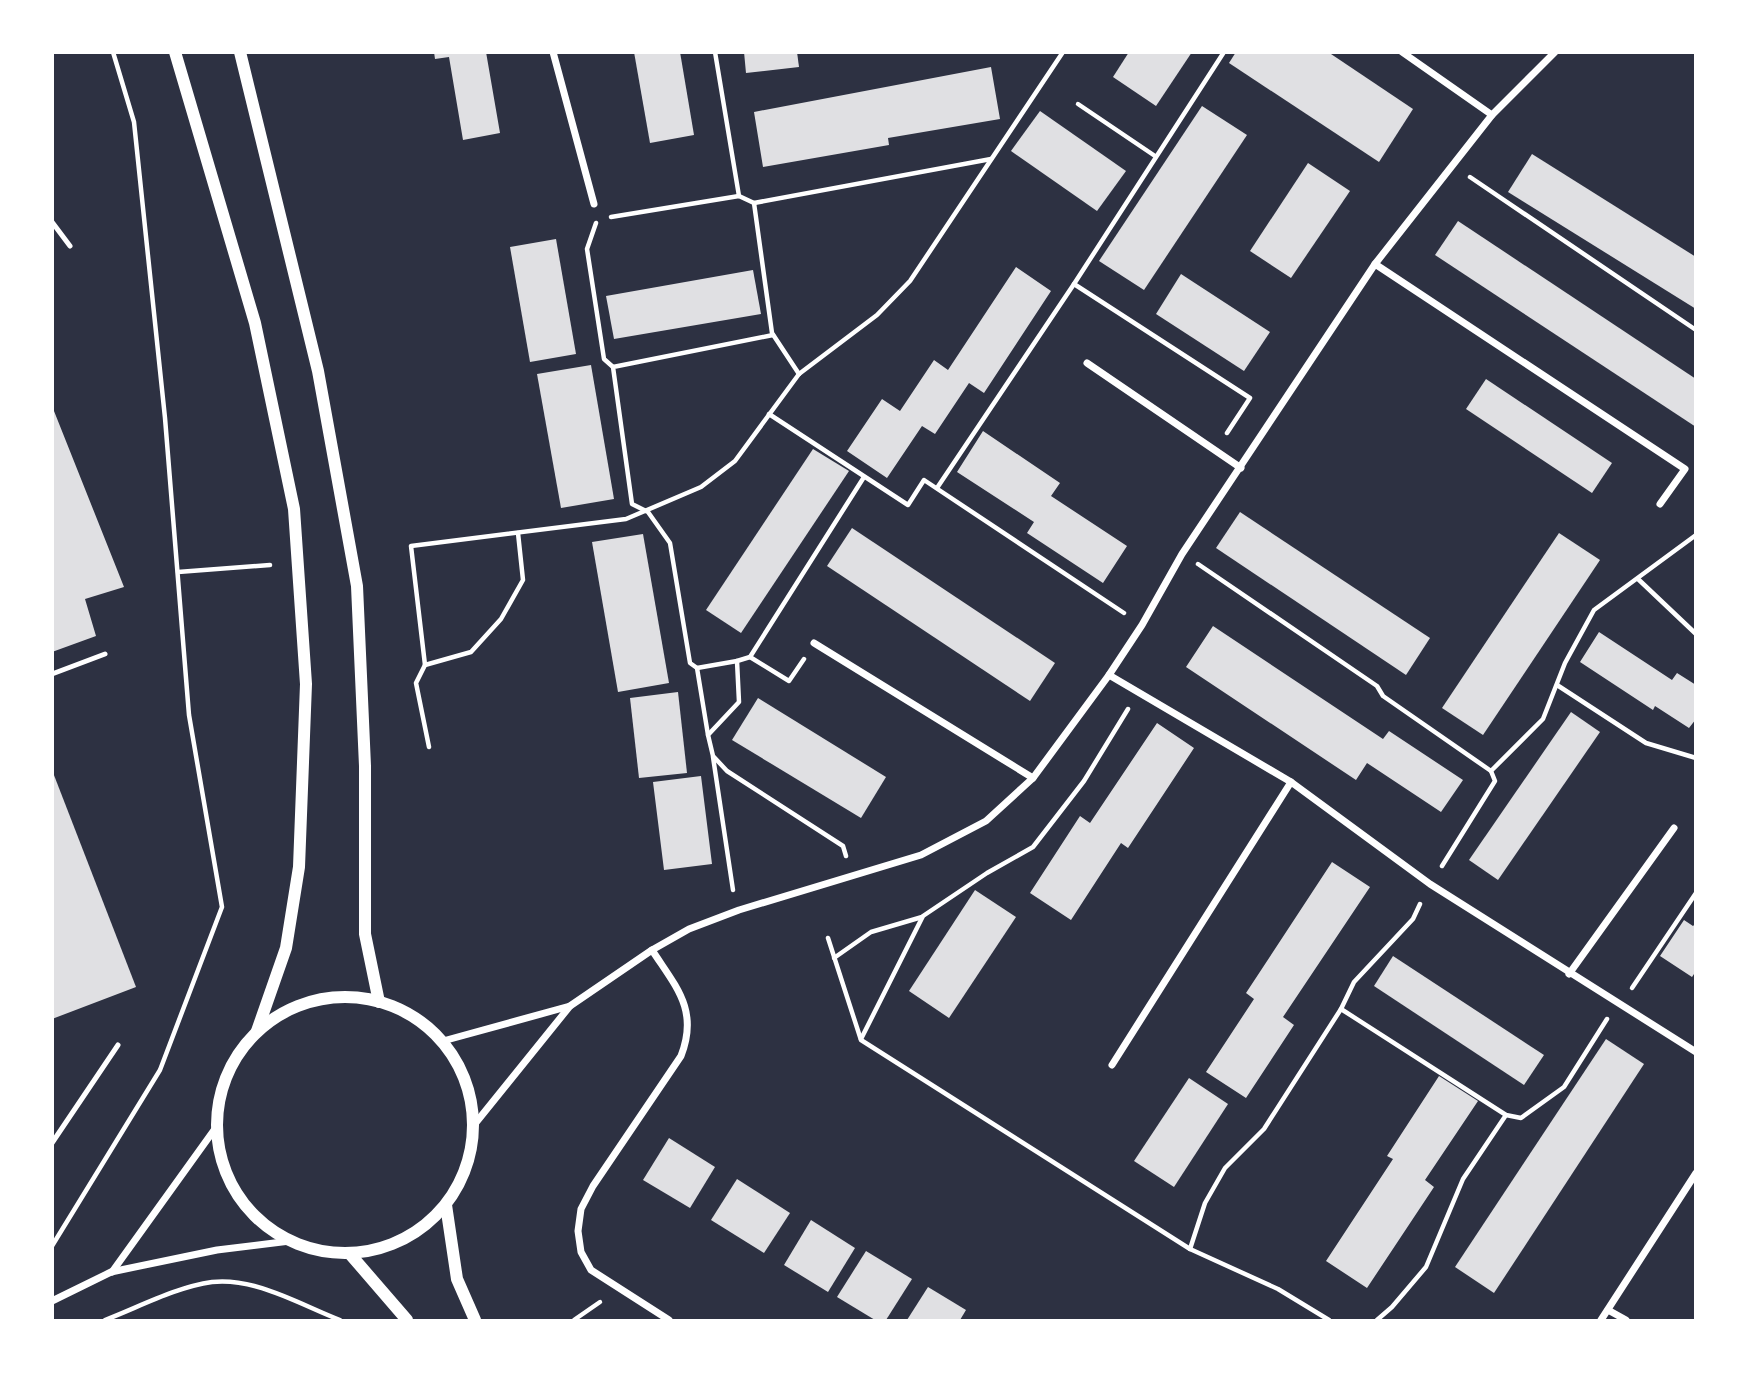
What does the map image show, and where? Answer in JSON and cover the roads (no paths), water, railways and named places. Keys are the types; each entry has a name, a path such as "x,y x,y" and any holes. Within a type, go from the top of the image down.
{"street":[{"path":"175,52 255,323 294,509 306,684 299,867 286,948 257,1031 228,1072 220,1095 217,1126 223,1165 238,1196 261,1222 290,1241 319,1251 350,1254 386,1248 419,1231 446,1205 467,1168 474,1125 471,1095 460,1066 443,1041 409,1013 379,1002 330,997 290,1009 257,1031"},
{"path":"240,52 318,371 357,586 365,766 365,934 379,1002"},
{"path":"553,52 594,204"},
{"path":"1402,52 1492,115"},
{"path":"474,1125 570,1006 652,950 689,929 739,909 921,855 986,821 1033,778 1142,625 1182,554 1375,264 1492,115 1555,52"},
{"path":"1375,264 1685,469 1660,504"},
{"path":"1087,363 1241,468"},
{"path":"814,643 1033,778"},
{"path":"1108,675 1291,782 1430,884 1696,1052"},
{"path":"1112,1065 1291,782"},
{"path":"1569,974 1675,828"},
{"path":"652,950 681,995 688,1014 689,1035 681,1056 593,1186 581,1209 580,1252 591,1270 669,1321"},
{"path":"443,1041 570,1006"},
{"path":"111,1272 217,1126"},
{"path":"1601,1321 1696,1173"},
{"path":"446,1205 457,1279 475,1321"},
{"path":"52,1301 111,1272 217,1251 290,1241"},
{"path":"350,1254 407,1321"},
{"path":"1608,1310 1626,1321"}],"lane":[{"path":"52,222 69,246"},
{"path":"52,674 106,653"},
{"path":"52,1143 118,1045"}]}
